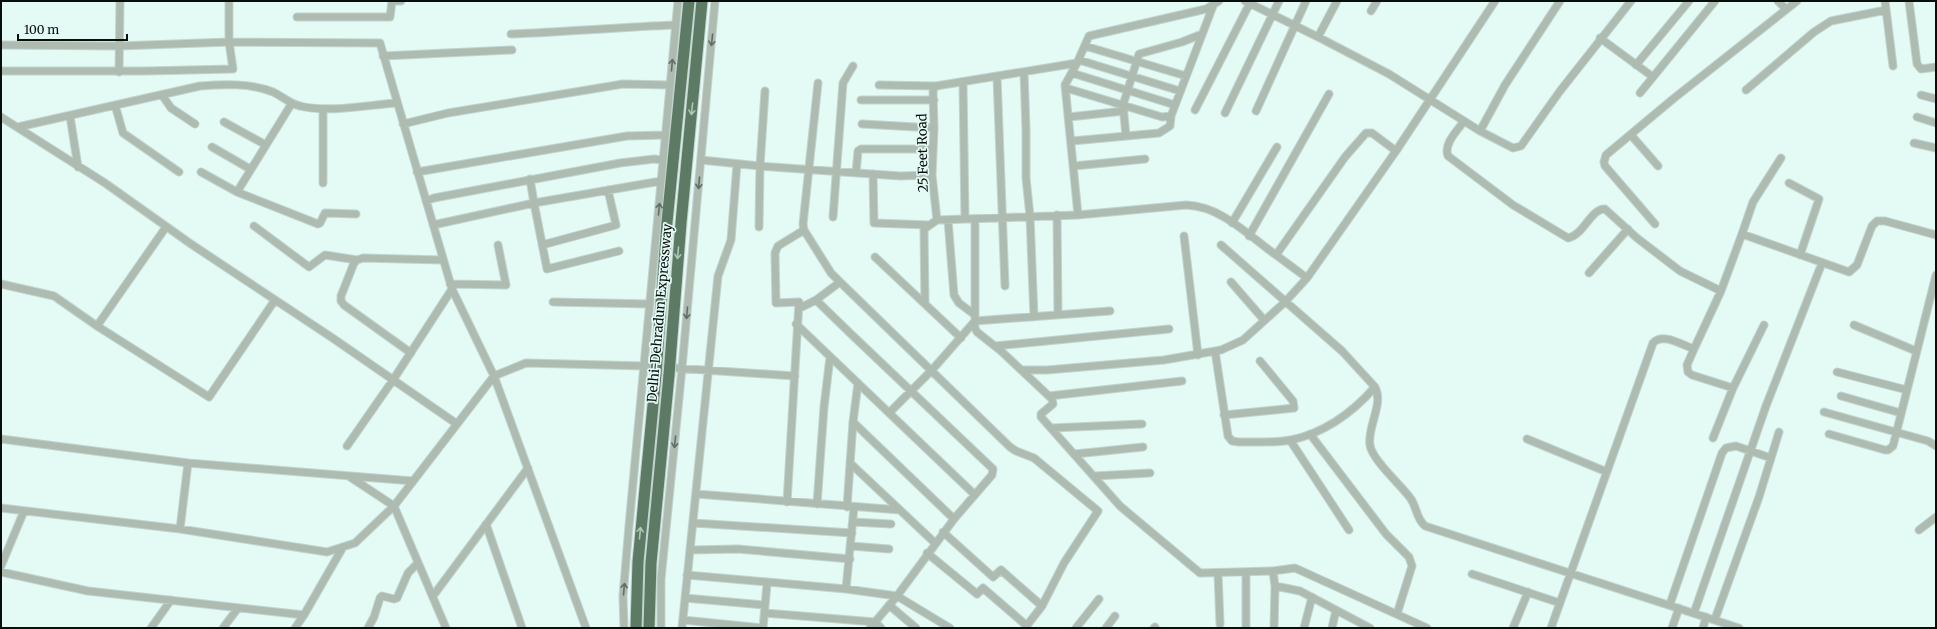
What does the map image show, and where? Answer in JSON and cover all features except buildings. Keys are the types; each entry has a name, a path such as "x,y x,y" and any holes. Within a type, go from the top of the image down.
{"highway":[{"name":"Delhi-Dehradun Expressway","path":"636,628 638,562 689,1"},
{"name":"Delhi-Dehradun Expressway","path":"649,628 651,563 702,1"}],"street":[{"path":"119,72 120,1"},
{"path":"1,71 119,72 233,69 229,42 229,1"},
{"path":"297,17 390,17 392,1 401,1"},
{"path":"624,628 624,588 678,1"},
{"path":"661,628 661,579 682,368 715,1"},
{"path":"1078,215 1072,141 1065,85 1089,36 1170,18 1213,6 1219,1"},
{"path":"1225,113 1279,1"},
{"path":"1256,111 1306,1"},
{"path":"1318,37 1337,1"},
{"path":"1371,11 1377,1"},
{"path":"1022,370 1047,370 1150,362 1215,352 1235,345 1285,302 1307,278 1396,151 1495,1"},
{"path":"1480,130 1505,85 1560,1"},
{"path":"1195,110 1249,2 1389,74 1509,147 1518,148 1521,146 1600,38 1631,1"},
{"path":"1636,65 1689,1"},
{"path":"1640,93 1715,1"},
{"path":"1778,1 1786,9"},
{"path":"1656,224 1605,166 1604,162 1606,155 1673,99 1797,1"},
{"path":"1885,1 1893,66"},
{"path":"1909,1 1917,64 1921,69 1936,67"},
{"path":"1072,141 1164,131 1170,126 1171,116 1213,6"},
{"path":"1746,90 1814,32 1831,21 1886,10"},
{"path":"511,34 578,32 604,28 676,25"},
{"path":"1126,136 1124,108 1138,56 1141,53 1182,42 1202,34"},
{"path":"1600,38 1653,77"},
{"path":"1,44 119,46 229,42 380,43 451,286 494,376 586,628"},
{"path":"1085,46 1186,76"},
{"path":"383,56 512,50"},
{"path":"879,85 936,86 997,78 1078,61 1180,91"},
{"path":"833,217 843,84 853,66"},
{"path":"1024,72 1026,178 1030,216 1034,317"},
{"path":"1072,73 1175,105"},
{"path":"997,78 1005,286"},
{"path":"818,82 803,224 804,230 831,273 1010,447 1034,458 1098,511 1064,563 1042,606 1026,627 982,588 977,594 927,553"},
{"path":"963,82 965,218"},
{"path":"18,127 200,86 234,84 272,92 292,103 305,107 324,108 397,103"},
{"path":"403,124 448,113 623,84 670,86"},
{"name":"25 Feet Road","path":"936,86 934,90 932,175 937,220"},
{"path":"1066,88 1124,108 1162,117 1171,116"},
{"path":"759,227 760,166 766,92"},
{"path":"1249,236 1329,94"},
{"path":"162,95 171,108 195,124"},
{"path":"1921,95 1936,99"},
{"path":"861,100 934,100"},
{"path":"237,192 292,103"},
{"path":"115,106 123,133 179,172"},
{"path":"323,183 324,108"},
{"path":"1069,117 1124,108"},
{"path":"70,116 78,166"},
{"path":"1,117 78,166 457,424"},
{"path":"1917,117 1936,122"},
{"path":"1464,121 1448,144 1448,156 1513,205 1568,238 1576,235 1598,210 1602,208 1610,211 1628,229 1680,272 1721,291"},
{"path":"224,122 266,145"},
{"path":"862,124 934,128"},
{"path":"1276,255 1345,157 1366,133 1372,133 1396,151"},
{"path":"417,172 627,136 666,135"},
{"path":"1631,135 1658,166"},
{"path":"1914,143 1936,148"},
{"path":"212,147 250,169"},
{"path":"1232,223 1277,147"},
{"path":"856,172 859,150 933,149"},
{"path":"1733,388 1692,375 1688,372 1686,365 1721,291 1753,202 1781,158"},
{"path":"426,201 434,198 530,179 620,163 654,159 663,160"},
{"path":"1074,166 1145,159"},
{"path":"701,160 760,166 900,176 932,175"},
{"path":"682,628 718,276 731,240 737,164"},
{"path":"201,172 237,192 319,224 325,213 356,214"},
{"path":"873,174 874,223 929,225"},
{"path":"530,179 547,269 619,251"},
{"path":"433,226 534,203 662,181"},
{"path":"1789,183 1819,198 1800,255"},
{"path":"542,245 616,225 608,190"},
{"path":"925,304 924,229 937,220 965,218 1003,219 1030,216 1078,215 1199,205 1222,215 1307,278"},
{"path":"1057,216 1058,315"},
{"path":"975,219 975,328 977,332 995,346 1049,396 1053,404 1041,414 1044,420 1120,506 1200,573 1246,573 1295,568 1427,628"},
{"path":"948,220 954,295 959,303 975,318 1034,317 1110,311"},
{"path":"1742,234 1844,271 1854,269 1857,265 1872,226 1877,221 1885,221 1936,235"},
{"path":"254,226 309,266 325,255 357,260 363,258 443,260"},
{"path":"97,326 166,227"},
{"path":"1589,273 1628,229"},
{"path":"787,502 795,376 796,324 800,308 799,302 776,303 775,253 778,246 804,230"},
{"path":"1184,236 1198,355"},
{"path":"451,286 506,284 498,245"},
{"path":"1221,245 1285,302 1312,323 1342,351 1375,387 1378,395 1370,436 1371,449 1411,498 1422,523 1434,530 1670,604 1739,628"},
{"path":"875,257 960,338"},
{"path":"357,260 354,263 343,289 341,301 411,353"},
{"path":"1694,613 1779,370 1822,263"},
{"path":"1829,434 1888,450 1893,446 1936,275"},
{"path":"800,308 816,300 840,282"},
{"path":"1230,282 1264,320"},
{"path":"1,284 54,296 97,326 209,397 276,300"},
{"path":"347,446 411,353 451,286"},
{"path":"816,300 993,469 992,475 943,532 897,596 873,625"},
{"path":"553,302 650,304"},
{"path":"889,413 910,390 932,370 975,318"},
{"path":"796,324 975,495"},
{"path":"1713,438 1733,388 1764,325"},
{"path":"1854,325 1916,351"},
{"path":"995,346 1169,329"},
{"path":"1551,628 1653,343 1656,339 1665,338 1694,349"},
{"path":"1215,352 1224,416 1228,436 1232,441 1290,440 1310,434 1335,421 1356,407 1375,387"},
{"path":"818,504 824,407 830,356"},
{"path":"1224,416 1294,408 1293,401 1260,361"},
{"path":"1,508 180,529 327,552 355,543 394,506 494,376 526,363 645,366 795,376"},
{"path":"1837,372 1907,390"},
{"path":"1049,396 1182,381"},
{"path":"846,589 853,522 850,507 852,422 858,383"},
{"path":"1841,396 1901,413"},
{"path":"1824,412 1928,441 1936,446"},
{"path":"852,422 954,519"},
{"path":"1052,428 1142,424"},
{"path":"1715,619 1779,432"},
{"path":"1310,434 1386,534 1409,557 1412,566 1396,614"},
{"path":"1,439 188,463 413,481"},
{"path":"1527,439 1607,472"},
{"path":"1290,440 1349,530"},
{"path":"1670,604 1722,454 1726,448 1736,446 1771,458"},
{"path":"1075,454 1143,447"},
{"path":"180,529 188,463"},
{"path":"850,463 935,543"},
{"path":"433,596 528,468"},
{"path":"1095,476 1150,473"},
{"path":"350,477 394,506 446,628"},
{"path":"696,494 900,510"},
{"path":"1,566 24,511"},
{"path":"1919,530 1936,518"},
{"path":"853,522 891,524"},
{"path":"486,524 522,628"},
{"path":"692,524 852,533"},
{"path":"943,532 993,577 1001,570 1042,606"},
{"path":"851,546 889,549"},
{"path":"294,628 304,615 343,547"},
{"path":"690,550 738,549 850,559"},
{"path":"368,628 380,598 382,596 394,599 397,598 408,573 418,563"},
{"path":"1274,571 1274,628"},
{"path":"1,572 88,591 304,615"},
{"path":"1218,572 1220,624"},
{"path":"1246,573 1246,628"},
{"path":"1472,574 1560,603"},
{"path":"687,575 726,578 767,584 846,589 897,596 950,628"},
{"path":"683,620 763,628 767,584"},
{"path":"1275,586 1294,589 1370,628"},
{"path":"1513,628 1528,592"},
{"path":"1304,628 1312,597"},
{"path":"685,598 765,605"},
{"path":"1076,628 1099,599"},
{"path":"151,628 171,600"},
{"path":"889,605 916,628"},
{"path":"223,628 238,608"},
{"path":"1672,628 1679,608"},
{"path":"1332,628 1336,610"},
{"path":"765,613 873,625 881,628"},
{"path":"1106,628 1116,616"},
{"path":"1703,628 1706,616"}]}
